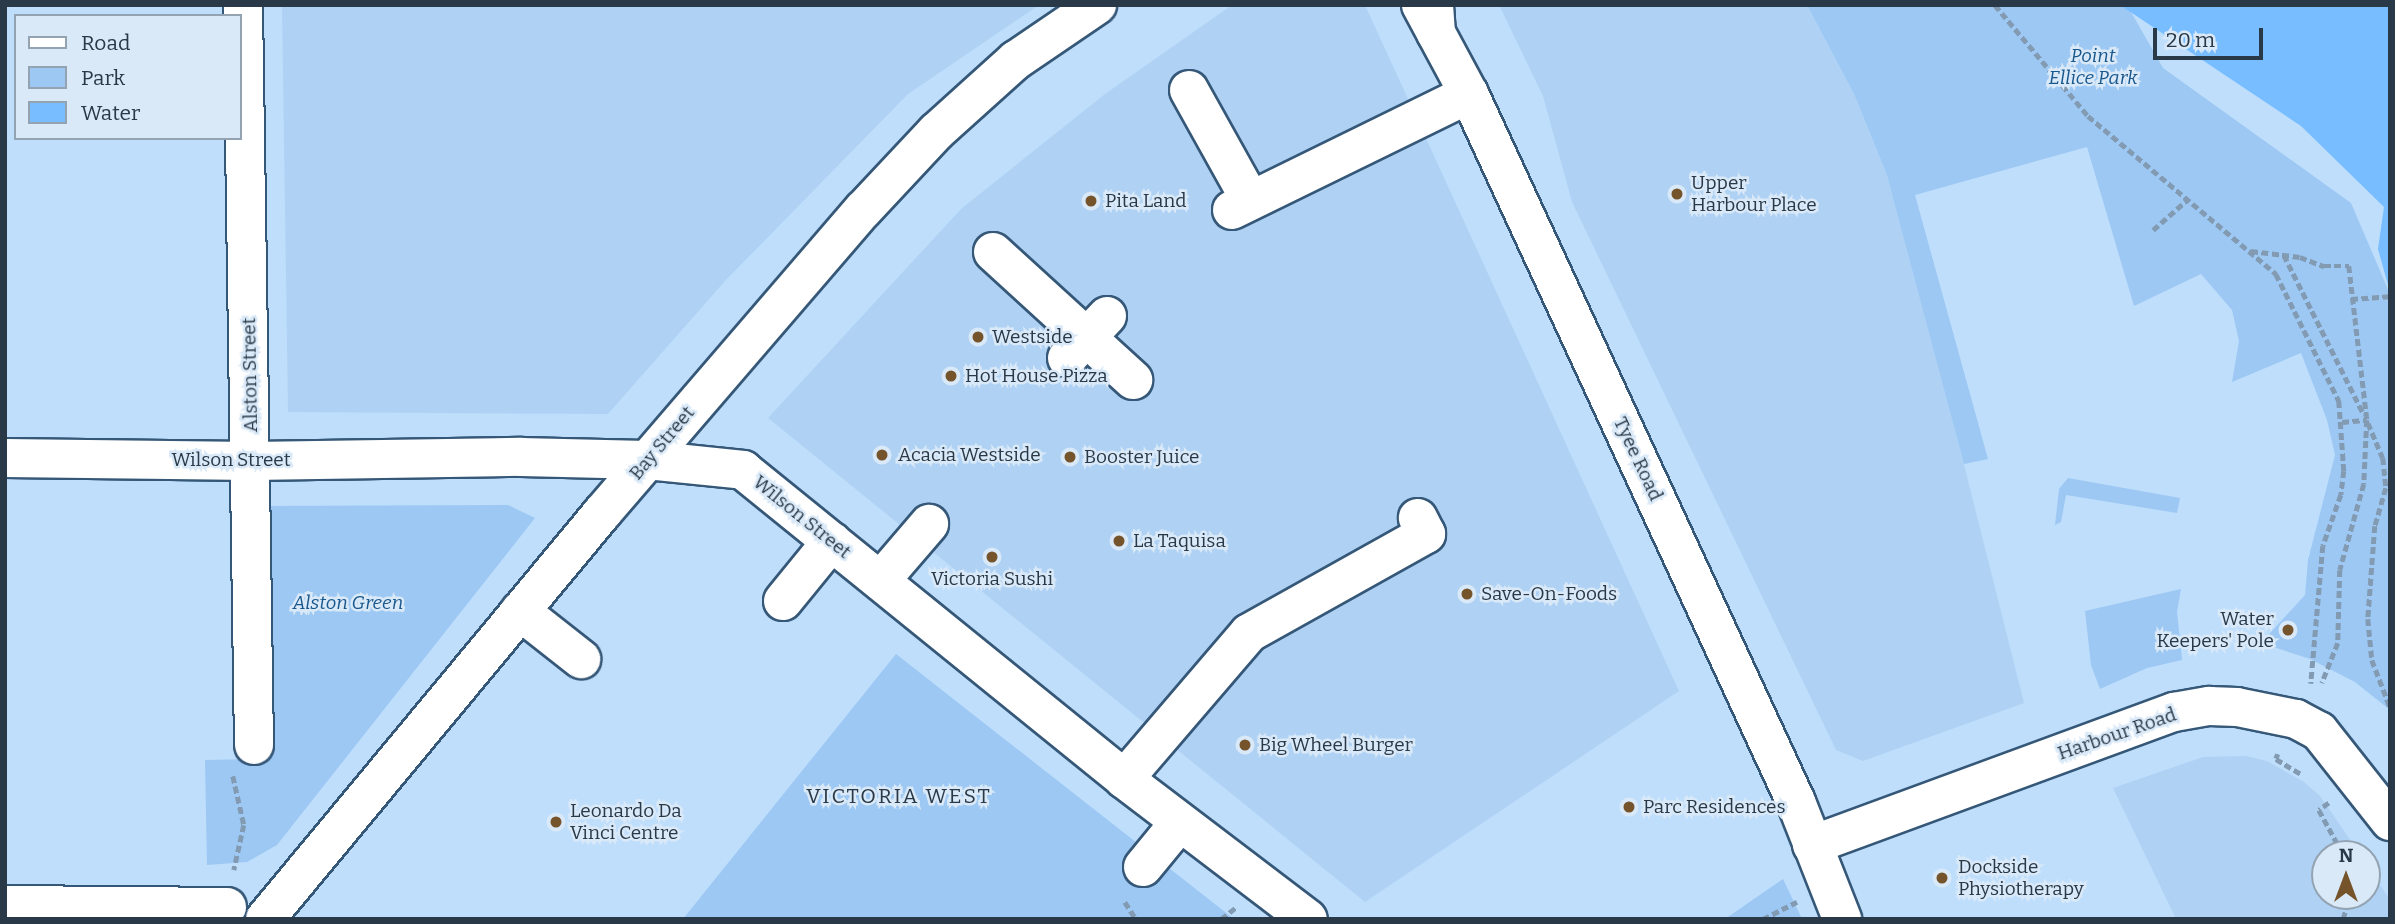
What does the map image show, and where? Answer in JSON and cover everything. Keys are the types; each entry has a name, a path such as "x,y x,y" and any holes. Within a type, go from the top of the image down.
{"street":[{"name":"Alston Street","path":"243,5 252,461 254,745"},
{"name":"Bay Street","path":"265,919 647,460 936,132 1016,60 1097,5"},
{"name":"Tyee Road","path":"1430,14 1469,93 1812,845 1842,919"},
{"path":"1189,90 1240,204 1469,93"},
{"path":"993,252 1133,380"},
{"name":"Wilson Street","path":"5,458 252,461 522,457 647,460 743,470 1124,779 1308,919"},
{"path":"1124,779 1249,633 1260,615 1341,572 1426,534 1418,518"},
{"path":"881,580 929,524"},
{"path":"783,601 832,541"},
{"path":"520,611 581,659"},
{"name":"Harbour Road","path":"1812,845 2175,712 2209,706 2237,706 2296,719 2319,730 2390,821"},
{"path":"1130,880 1181,822"},
{"path":"5,905 227,906"}],"path":[{"path":"1995,5 2088,116 2276,274 2339,401 2344,471 2341,495 2323,546 2312,679"},
{"path":"2153,230 2188,199"},
{"path":"2250,251 2284,255 2324,267 2348,267 2367,420 2364,484 2340,570 2337,643 2322,682"},
{"path":"2284,255 2367,420 2383,458 2386,488 2375,526 2368,618 2372,660 2390,707"},
{"path":"2351,299 2390,296"},
{"path":"2342,422 2367,420"},
{"path":"227,906 244,825 233,776 254,745"},
{"path":"2330,802 2319,810 2335,840"},
{"path":"1130,880 1136,919"},
{"path":"1221,919 1238,905"}],"shaded area":[{"path":"282,5 1039,5 908,94 725,281 608,414 288,412"},
{"path":"1232,5 1365,5 1679,691 1365,902 768,418 961,209 1105,94"},
{"path":"1499,5 1807,5 1854,94 1887,175 1912,258 2024,703 1863,761 1836,750 1572,202 1543,96"},
{"path":"2246,756 2267,761 2304,782 2320,796 2350,840 2311,840 2311,910 2381,910 2381,886 2390,900 2390,919 2176,919 2113,788 2203,757"}],"green space":[{"name":"Point Ellice Park","path":"1807,5 2127,5 2163,68 2351,203 2390,294 2390,710 2355,682 2310,659 2261,643 2305,595 2308,560 2335,455 2327,420 2301,353 2232,382 2239,341 2232,310 2201,274 2134,306 2087,147 1915,195 1988,459 1964,464 1887,175 1854,94"},
{"path":"2068,478 2180,498 2177,513 2066,495 2061,522 2055,525 2059,489"},
{"name":"Alston Green","path":"508,505 535,518 277,845 247,862 207,865 205,760 260,759 253,506"},
{"path":"2181,589 2177,612 2182,660 2147,668 2100,689 2091,665 2085,611"},
{"path":"896,654 1234,919 683,919"},
{"path":"1783,879 1802,919 1725,919"}],"water":[{"path":"2120,5 2390,5 2390,292 2378,249 2384,207 2301,126"}],"place":[{"name":"Upper Harbour Place","path":"1677,194"},
{"name":"Pita Land","path":"1091,201"},
{"name":"Westside","path":"978,337"},
{"name":"Hot House Pizza","path":"951,376"},
{"name":"Acacia Westside","path":"882,455"},
{"name":"Booster Juice","path":"1070,457"},
{"name":"La Taquisa","path":"1119,541"},
{"name":"Victoria Sushi","path":"992,557"},
{"name":"Save-On-Foods","path":"1467,594"},
{"name":"Water Keepers' Pole","path":"2288,630"},
{"name":"Big Wheel Burger","path":"1245,745"},
{"name":"Parc Residences","path":"1629,807"},
{"name":"Leonardo Da Vinci Centre","path":"556,822"},
{"name":"Dockside Physiotherapy","path":"1942,878"}],"district":[{"name":"VICTORIA WEST","path":"899,796"}]}
